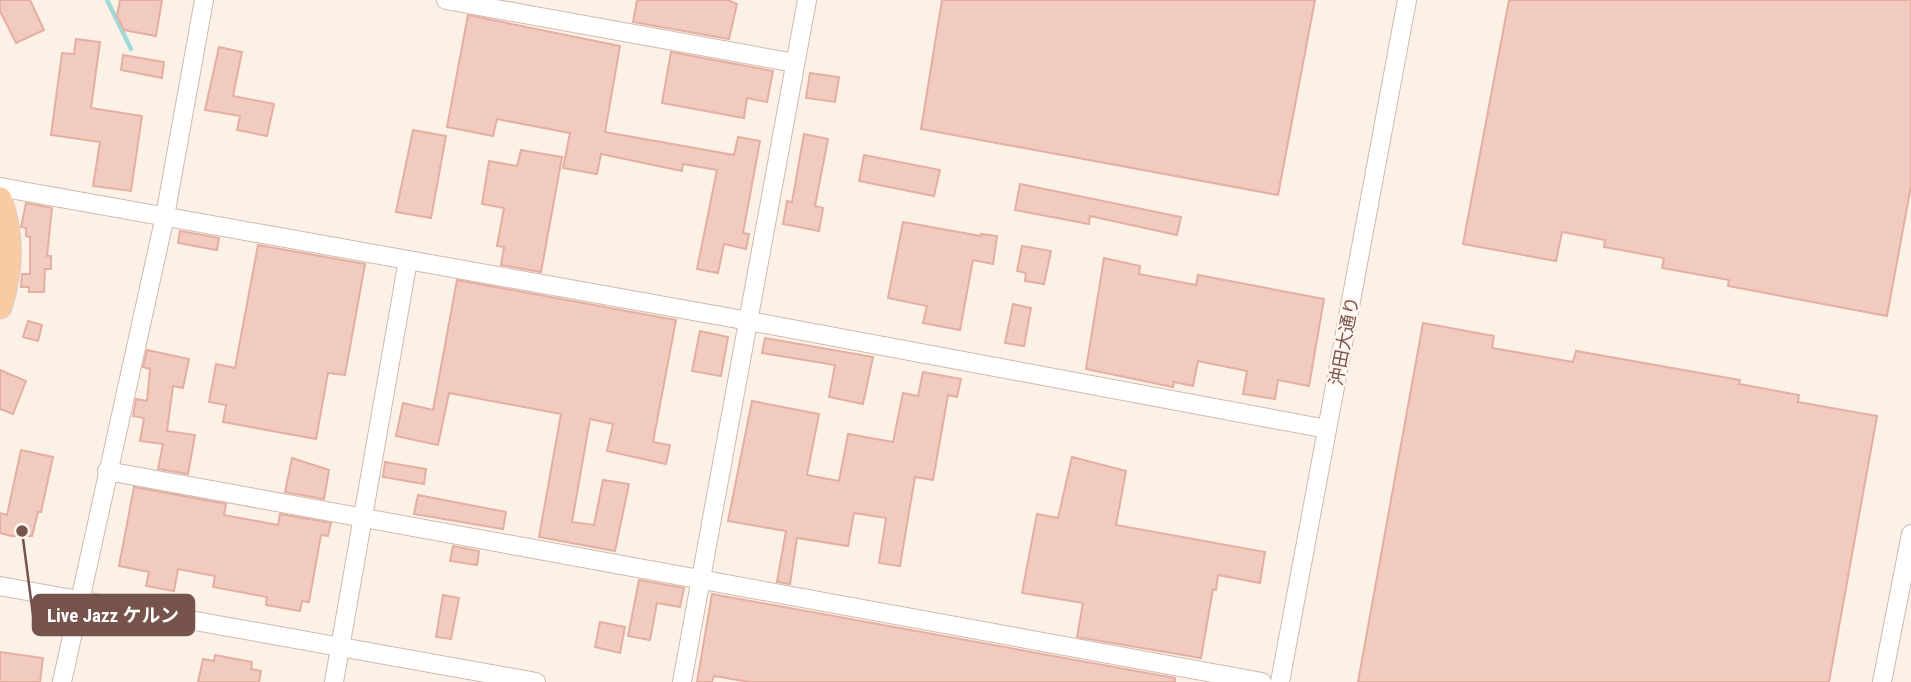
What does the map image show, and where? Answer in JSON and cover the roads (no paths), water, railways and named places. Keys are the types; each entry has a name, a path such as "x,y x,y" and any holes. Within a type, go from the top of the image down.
{"main road":[{"path":"0,199 9,238 9,265 0,307"}],"street":[{"path":"62,682 165,216 204,0"},
{"path":"446,0 795,63"},
{"path":"682,682 807,0"},
{"name":"沖田大通り","path":"1280,682 1408,0"},
{"path":"0,187 749,321 1327,429"},
{"path":"334,682 408,260"},
{"path":"107,471 1262,682"},
{"path":"1882,682 1910,540"},
{"path":"0,586 536,682"}],"waterway":[{"path":"107,0 131,49"}],"place":[{"name":"Live Jazz ケルン","path":"22,531"}]}
